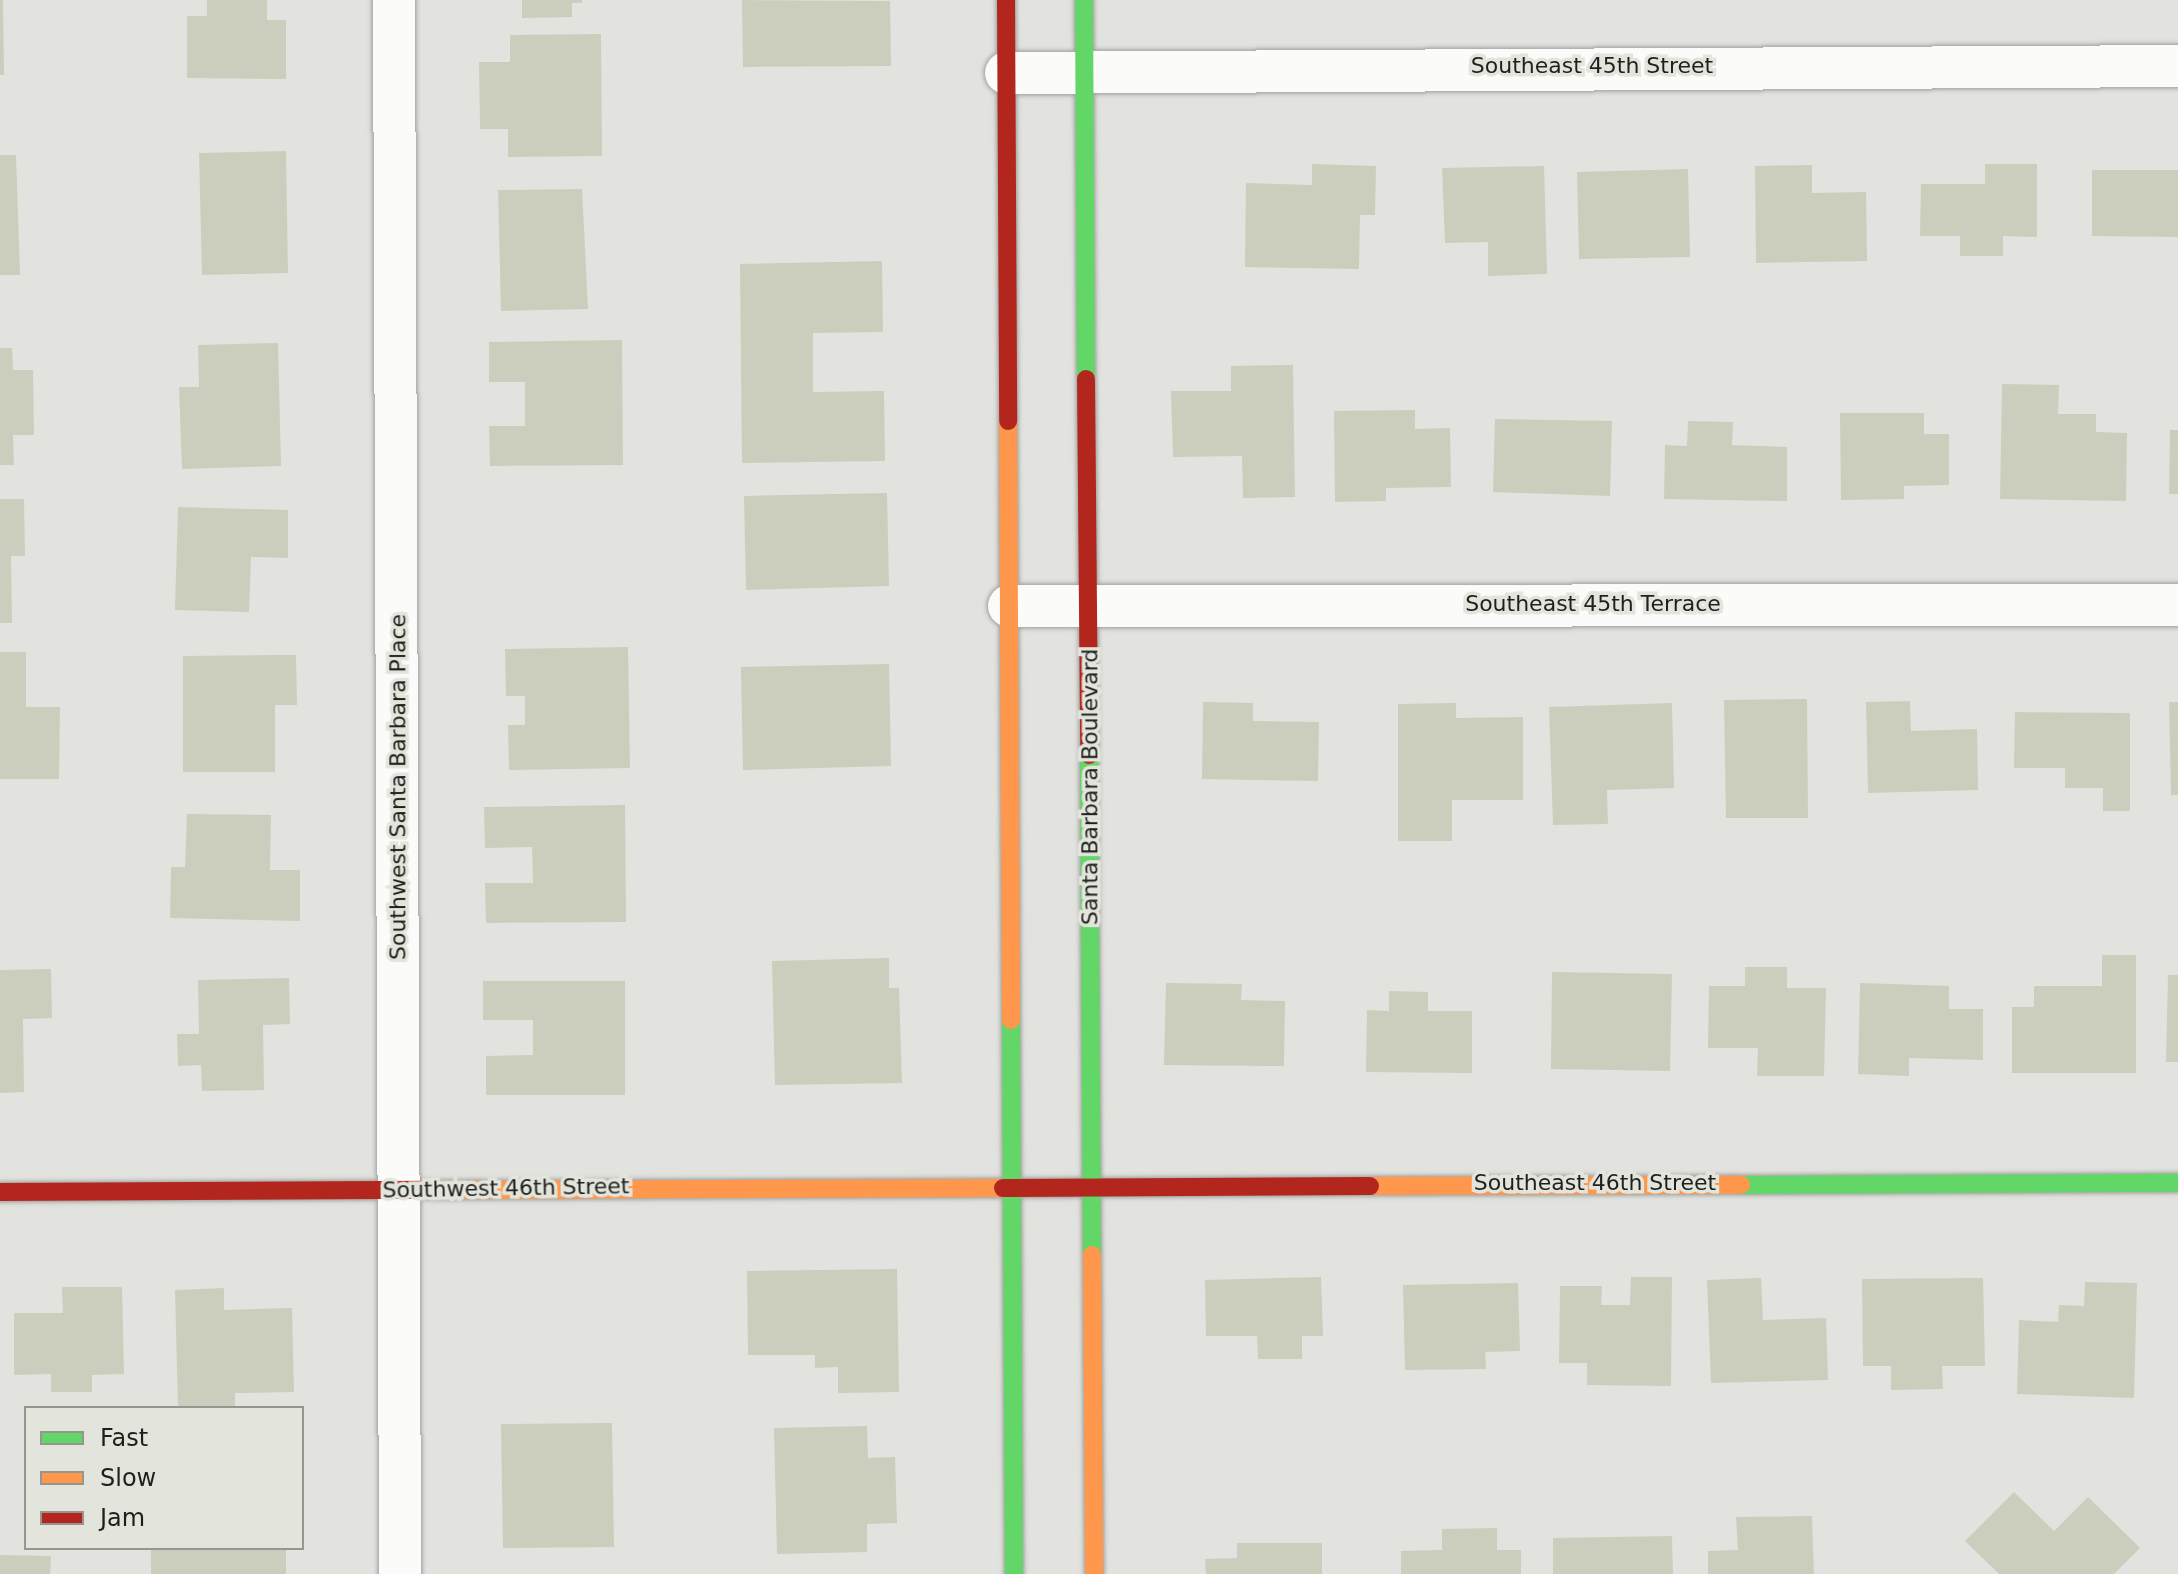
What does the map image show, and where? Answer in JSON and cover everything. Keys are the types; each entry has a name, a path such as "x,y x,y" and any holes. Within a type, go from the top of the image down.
{"main road":[{"path":"1006,0 1014,1574"},
{"name":"Santa Barbara Boulevard","path":"1084,0 1094,1574"},
{"name":"Southwest 46th Street","path":"0,1192 1012,1183"},
{"name":"Southeast 46th Street","path":"1012,1183 2178,1183"}],"street":[{"name":"Southwest Santa Barbara Place","path":"394,0 401,1189 400,1574"},
{"name":"Southeast 45th Street","path":"1006,73 1085,70 2178,66"},
{"name":"Southeast 45th Terrace","path":"1009,606 2178,605"}],"building":[{"path":"0,0 3,0 4,75 0,75"},
{"path":"207,0 267,0 267,20 286,20 286,79 187,78 187,16 207,16"},
{"path":"522,0 582,0 582,3 572,3 572,17 522,18"},
{"path":"742,0 890,1 891,66 743,67"},
{"path":"601,34 602,156 508,157 508,129 480,129 479,62 510,62 510,35"},
{"path":"286,151 288,273 202,275 199,153"},
{"path":"0,155 16,155 20,275 0,275"},
{"path":"1312,164 1376,166 1375,215 1360,215 1359,269 1245,267 1246,183 1312,185"},
{"path":"1985,164 2037,164 2037,237 2003,236 2003,256 1960,256 1960,236 1920,236 1921,184 1985,184"},
{"path":"1812,165 1812,193 1866,192 1867,261 1756,263 1755,166"},
{"path":"1544,166 1547,274 1488,276 1488,242 1445,243 1442,168"},
{"path":"1688,169 1690,257 1579,259 1577,172"},
{"path":"2092,170 2178,170 2178,237 2092,236"},
{"path":"582,189 588,309 501,311 498,190"},
{"path":"882,261 883,332 813,333 813,392 884,391 885,461 742,463 740,264"},
{"path":"622,340 623,465 490,466 489,426 525,426 525,382 489,382 489,342"},
{"path":"278,343 281,466 182,469 179,387 199,387 198,345"},
{"path":"0,348 12,348 13,370 33,370 34,435 13,435 14,465 0,465"},
{"path":"1293,365 1295,497 1243,498 1242,456 1173,457 1171,391 1231,391 1231,366"},
{"path":"2002,384 2059,385 2058,414 2096,414 2096,432 2127,433 2126,501 2000,499"},
{"path":"1415,410 1415,429 1450,428 1451,487 1386,488 1386,501 1335,502 1334,411"},
{"path":"1840,413 1924,413 1924,434 1949,434 1949,485 1904,486 1904,499 1841,500"},
{"path":"1495,419 1612,421 1610,496 1493,492"},
{"path":"1688,421 1733,422 1732,445 1787,447 1787,501 1664,499 1665,445 1687,446"},
{"path":"2170,430 2178,430 2178,494 2169,494"},
{"path":"887,493 889,586 746,590 744,496"},
{"path":"0,499 24,499 25,556 11,556 12,623 0,623"},
{"path":"178,507 288,510 288,558 251,557 249,612 175,610"},
{"path":"628,647 630,768 509,770 508,725 525,725 525,696 506,696 505,649"},
{"path":"0,652 26,652 26,707 60,707 59,779 0,779"},
{"path":"296,655 297,705 275,705 275,772 183,772 183,656"},
{"path":"889,664 891,766 743,770 741,667"},
{"path":"1807,699 1808,818 1726,818 1724,700"},
{"path":"1910,701 1911,731 1977,729 1978,790 1868,793 1866,702"},
{"path":"1203,702 1253,703 1253,721 1319,722 1318,781 1202,779"},
{"path":"2169,702 2178,702 2178,795 2171,795"},
{"path":"1456,703 1456,718 1523,717 1523,800 1452,800 1452,841 1398,841 1398,704"},
{"path":"1672,703 1674,788 1607,790 1608,824 1553,825 1549,707"},
{"path":"2015,712 2130,713 2130,811 2103,811 2103,788 2065,788 2065,768 2014,768"},
{"path":"625,805 626,922 486,923 485,883 533,883 532,847 485,848 484,807"},
{"path":"187,814 271,815 270,870 300,870 300,921 170,918 171,867 185,867"},
{"path":"2102,955 2136,955 2136,1073 2012,1073 2012,1007 2034,1007 2034,986 2102,986"},
{"path":"889,958 889,988 899,988 902,1083 775,1085 772,961"},
{"path":"1745,967 1787,967 1787,988 1826,988 1824,1076 1757,1076 1758,1048 1708,1048 1709,986 1745,986"},
{"path":"51,969 52,1018 23,1019 24,1092 0,1093 0,970"},
{"path":"1552,972 1672,974 1670,1071 1551,1069"},
{"path":"2168,975 2178,975 2178,1062 2166,1062"},
{"path":"289,978 290,1024 263,1025 264,1090 202,1091 201,1065 178,1066 177,1034 199,1034 198,980"},
{"path":"483,981 625,981 625,1095 486,1095 486,1056 533,1055 533,1020 483,1020"},
{"path":"1166,983 1242,984 1241,1000 1285,1001 1284,1066 1164,1065"},
{"path":"1860,983 1949,986 1949,1009 1983,1009 1983,1060 1909,1058 1909,1076 1858,1074"},
{"path":"1389,991 1428,992 1428,1011 1472,1011 1472,1073 1366,1072 1367,1010 1389,1011"},
{"path":"897,1269 899,1392 838,1393 838,1367 815,1368 815,1355 748,1355 747,1271"},
{"path":"1321,1277 1323,1336 1302,1336 1302,1359 1258,1359 1257,1336 1206,1336 1205,1280"},
{"path":"1631,1277 1672,1277 1671,1386 1587,1385 1587,1363 1559,1363 1560,1286 1602,1286 1601,1305 1630,1305"},
{"path":"1761,1278 1763,1320 1826,1318 1828,1380 1711,1383 1707,1280"},
{"path":"1983,1278 1985,1366 1942,1366 1943,1389 1891,1390 1891,1366 1863,1366 1862,1279"},
{"path":"2085,1282 2137,1283 2134,1398 2017,1394 2019,1320 2058,1322 2059,1305 2084,1306"},
{"path":"1518,1283 1520,1351 1485,1352 1486,1369 1405,1370 1403,1285"},
{"path":"62,1287 122,1287 124,1374 92,1375 92,1392 51,1392 51,1374 14,1375 14,1313 63,1313"},
{"path":"224,1288 224,1310 292,1308 294,1392 235,1393 235,1406 178,1406 175,1290"},
{"path":"612,1423 614,1547 503,1548 501,1424"},
{"path":"867,1426 868,1458 895,1457 897,1523 867,1524 867,1552 777,1554 774,1428"},
{"path":"2014,1492 2054,1531 2088,1497 2140,1548 2114,1574 1999,1574 1965,1541"},
{"path":"1812,1516 1814,1574 1708,1574 1708,1551 1738,1550 1736,1517"},
{"path":"1497,1528 1497,1550 1521,1550 1521,1574 1401,1574 1401,1551 1442,1550 1442,1529"},
{"path":"1672,1536 1673,1574 1553,1574 1553,1538"},
{"path":"1237,1543 1322,1543 1322,1574 1206,1574 1205,1559 1237,1558"},
{"path":"151,1550 286,1550 286,1574 151,1574"},
{"path":"0,1555 51,1556 50,1574 0,1574"}],"traffic: fast":[{"path":"1084,0 1086,379"},
{"path":"1089,755 1092,1255"},
{"path":"1011,1020 1014,1574"},
{"path":"1741,1185 2178,1183"}],"traffic: slow":[{"path":"1008,421 1011,1020"},
{"path":"1370,1186 1741,1185"},
{"path":"431,1190 1003,1188"},
{"path":"1092,1255 1094,1574"}],"traffic: jam":[{"path":"1006,0 1008,421"},
{"path":"1086,379 1089,755"},
{"path":"1003,1188 1370,1186"},
{"path":"0,1192 431,1190"}]}
